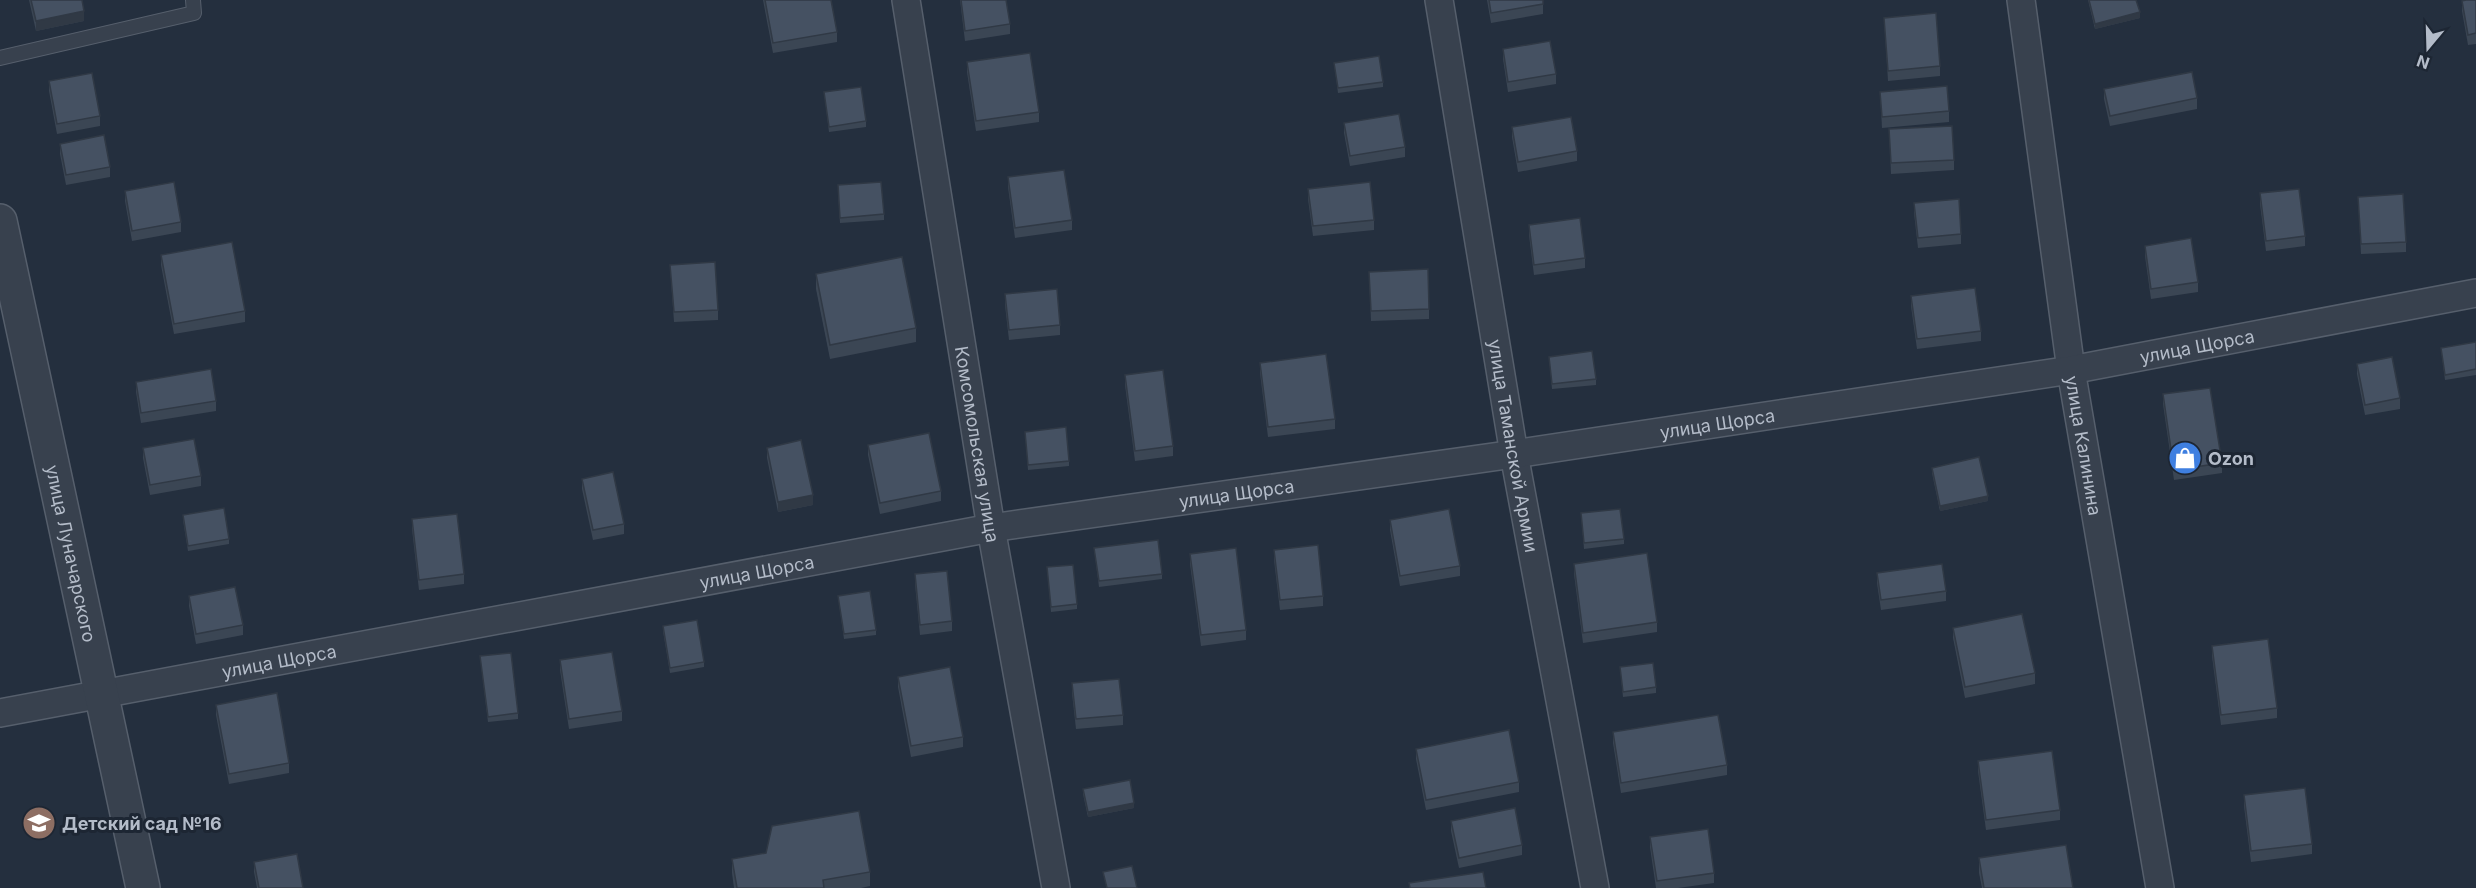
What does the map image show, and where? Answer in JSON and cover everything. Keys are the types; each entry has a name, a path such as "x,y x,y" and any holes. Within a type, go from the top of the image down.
{"street":[{"name":"Комсомольская улица","path":"906,0 991,528 1056,888"},
{"name":"улица Таманской Армии","path":"1439,0 1514,454 1595,888"},
{"name":"улица Калинина","path":"2021,0 2071,370 2160,888"},
{"name":"улица Луначарского","path":"0,221 143,888"},
{"name":"улица Щорса","path":"0,713 991,528 1514,454 2071,370 2476,293"}],"lane":[{"path":"0,58 194,13 193,0"}],"building":[{"path":"31,0 82,0 84,11 36,21"},
{"path":"765,0 831,0 837,32 773,43"},
{"path":"961,0 1006,0 1010,24 965,31"},
{"path":"1489,0 1543,0 1543,4 1491,13"},
{"path":"2089,0 2136,0 2140,12 2095,24"},
{"path":"2476,0 2476,33 2468,35 2462,1"},
{"path":"1936,13 1940,66 1888,71 1884,18"},
{"path":"1550,41 1556,74 1508,82 1503,49"},
{"path":"1030,53 1039,112 976,121 967,62"},
{"path":"1379,56 1383,82 1338,88 1334,63"},
{"path":"2192,72 2197,98 2110,116 2104,89"},
{"path":"92,73 100,116 57,124 49,81"},
{"path":"1947,86 1949,111 1882,117 1880,92"},
{"path":"861,87 866,121 829,127 824,92"},
{"path":"1399,114 1405,147 1350,156 1344,123"},
{"path":"1571,117 1577,151 1518,162 1512,127"},
{"path":"1952,126 1954,160 1891,163 1889,129"},
{"path":"104,135 110,167 66,175 60,144"},
{"path":"1064,170 1072,220 1015,228 1008,177"},
{"path":"174,182 181,222 132,231 125,191"},
{"path":"881,182 884,214 840,218 838,185"},
{"path":"1370,182 1374,220 1313,226 1308,189"},
{"path":"2299,189 2305,236 2266,241 2260,193"},
{"path":"2403,194 2406,242 2361,244 2358,197"},
{"path":"1959,199 1961,234 1918,238 1914,203"},
{"path":"1580,218 1585,258 1534,265 1529,225"},
{"path":"2191,238 2198,282 2151,289 2145,246"},
{"path":"232,242 245,311 174,324 161,255"},
{"path":"902,257 916,328 830,345 816,274"},
{"path":"715,262 718,310 674,312 670,265"},
{"path":"1428,269 1429,309 1371,311 1369,272"},
{"path":"1975,288 1981,331 1917,339 1911,296"},
{"path":"1057,289 1060,325 1009,330 1005,294"},
{"path":"2476,342 2476,369 2445,375 2441,348"},
{"path":"1592,351 1596,379 1552,384 1549,357"},
{"path":"1326,354 1335,419 1268,427 1260,363"},
{"path":"2392,357 2400,398 2365,405 2357,364"},
{"path":"211,369 216,401 141,413 136,382"},
{"path":"1163,370 1173,446 1135,451 1125,375"},
{"path":"2210,388 2222,463 2174,470 2163,394"},
{"path":"1066,427 1069,461 1028,465 1025,432"},
{"path":"929,433 941,491 880,503 868,445"},
{"path":"194,439 201,476 150,485 143,448"},
{"path":"801,440 813,495 778,502 767,448"},
{"path":"1979,457 1988,496 1940,506 1932,468"},
{"path":"613,472 624,524 593,530 582,479"},
{"path":"224,508 229,539 188,546 183,515"},
{"path":"1449,509 1460,566 1400,576 1390,520"},
{"path":"1620,509 1624,539 1584,543 1581,513"},
{"path":"457,514 464,574 419,580 412,519"},
{"path":"1158,540 1162,574 1099,581 1094,548"},
{"path":"1318,545 1323,596 1280,600 1274,550"},
{"path":"1236,548 1246,630 1201,635 1190,554"},
{"path":"1647,553 1657,622 1583,633 1574,564"},
{"path":"1942,564 1946,591 1881,600 1877,573"},
{"path":"1073,565 1077,604 1051,607 1047,567"},
{"path":"947,571 952,621 920,625 915,574"},
{"path":"235,587 243,625 196,634 189,596"},
{"path":"870,591 876,630 844,634 838,596"},
{"path":"2022,614 2035,673 1965,687 1953,628"},
{"path":"697,620 704,662 670,668 663,626"},
{"path":"2268,639 2277,708 2221,715 2212,646"},
{"path":"612,652 622,711 569,719 560,660"},
{"path":"511,653 518,713 488,717 480,656"},
{"path":"1653,663 1656,687 1623,692 1620,667"},
{"path":"950,667 963,737 911,746 898,677"},
{"path":"1119,679 1123,715 1076,719 1072,683"},
{"path":"277,693 289,763 229,774 216,705"},
{"path":"1718,715 1727,765 1621,783 1613,732"},
{"path":"1509,730 1519,782 1426,800 1416,749"},
{"path":"2052,751 2060,810 1986,820 1978,761"},
{"path":"1130,780 1134,803 1088,812 1083,789"},
{"path":"2305,788 2312,844 2251,851 2244,795"},
{"path":"1515,808 1522,845 1459,858 1451,821"},
{"path":"859,811 870,872 823,880 824,888 737,888 732,859 766,853 772,826"},
{"path":"1708,829 1714,873 1657,881 1650,837"},
{"path":"2066,845 2073,888 1984,888 1979,858"},
{"path":"297,854 303,888 259,888 254,862"},
{"path":"1132,866 1137,888 1107,888 1103,872"},
{"path":"1483,872 1486,888 1410,888 1409,883"}],"place":[{"name":"Ozon","path":"2185,458"},
{"name":"Детский сад №16","path":"39,823"}]}
